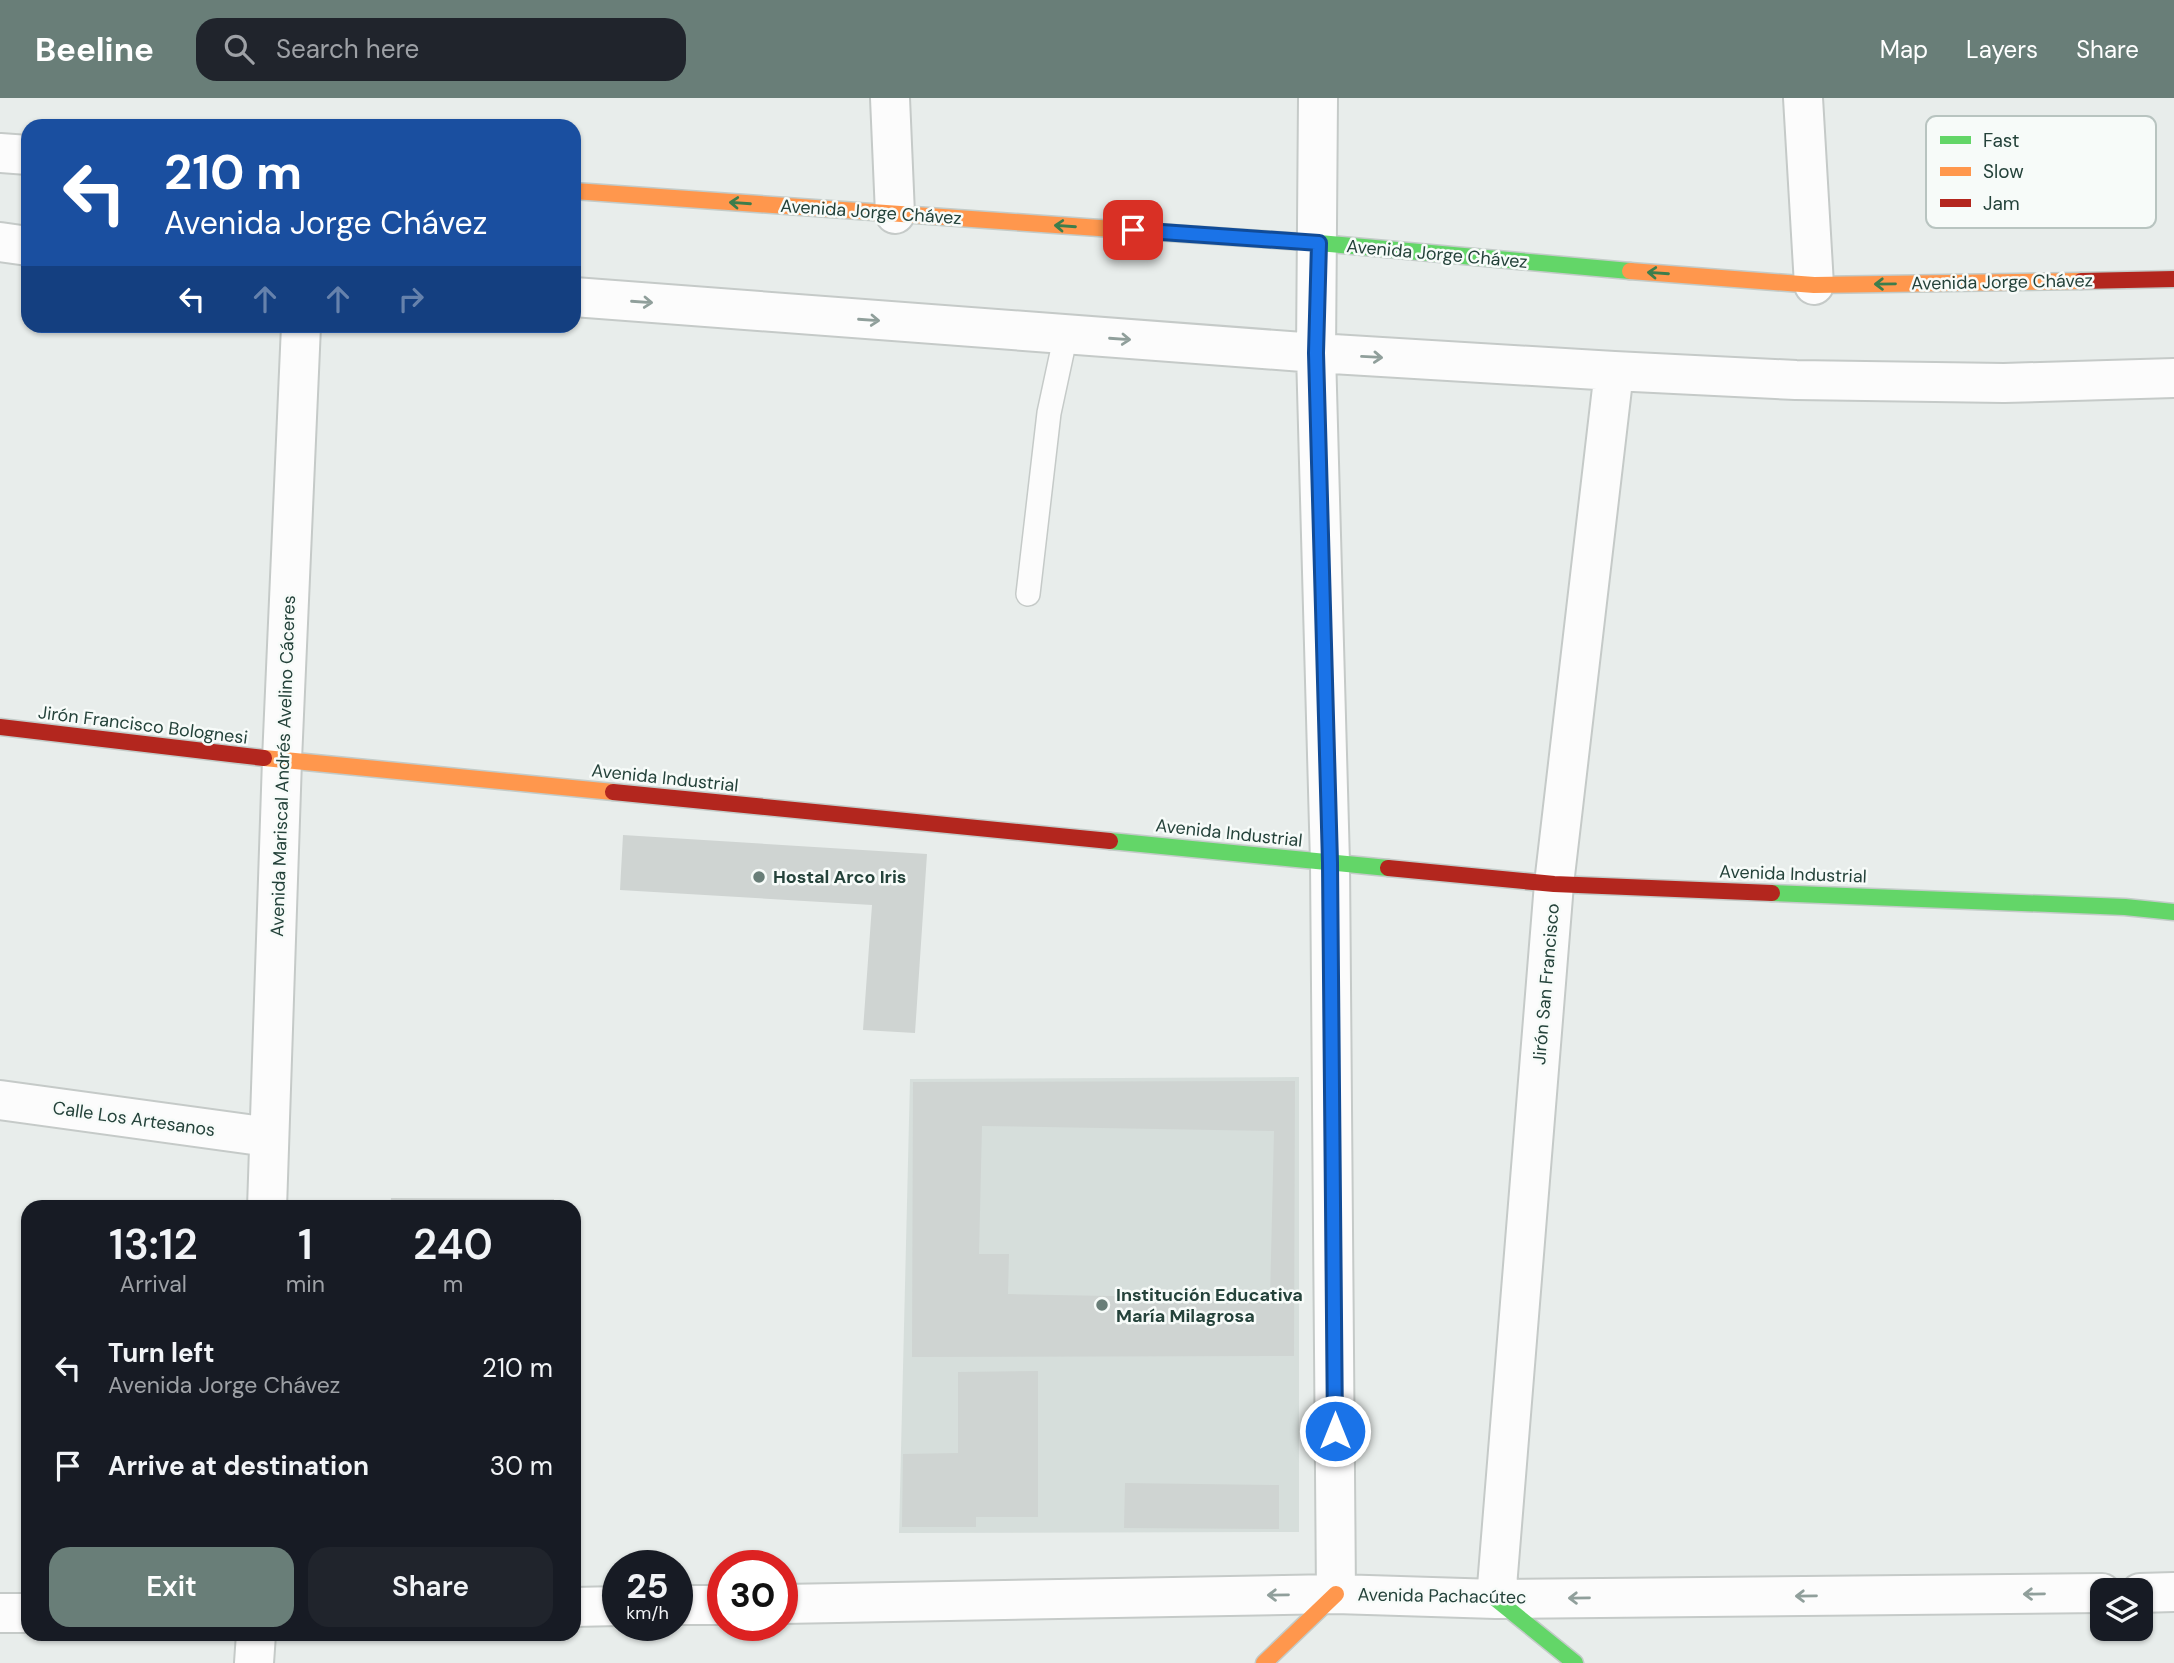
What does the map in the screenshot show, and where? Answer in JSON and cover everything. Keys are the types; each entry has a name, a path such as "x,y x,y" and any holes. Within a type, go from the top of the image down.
{"street":[{"path":"890,98 895,214"},
{"path":"1264,1663 1336,1594 1330,863 1316,353 1319,243 1318,98"},
{"path":"1803,98 1814,285"},
{"path":"0,153 21,154"},
{"name":"Avenida Jorge Chávez","path":"581,192 1319,243 1814,285 2174,279"},
{"path":"0,242 21,245"},
{"path":"581,298 1316,353 1614,371 1796,380 1976,383 2174,378"},
{"name":"Avenida Mariscal Andrés Avelino Cáceres","path":"267,1200 282,760 301,333"},
{"name":"Jirón San Francisco","path":"1496,1599 1554,884 1614,371"},
{"name":"Jirón Francisco Bolognesi","path":"0,727 282,760"},
{"name":"Avenida Industrial","path":"282,760 1554,884 2125,907 2174,912"},
{"name":"Calle Los Artesanos","path":"0,1100 269,1137"},
{"path":"2153,1593 2174,1592"},
{"name":"Avenida Pachacútec","path":"798,1604 1336,1594 1496,1599 2090,1593"},
{"path":"1496,1599 1575,1663"},
{"path":"581,1607 602,1606"},
{"path":"0,1613 21,1613"},
{"path":"254,1663 256,1641"}],"lane":[{"path":"1028,594 1049,413 1066,334"}],"shaded area":[{"name":"Institución Educativa María Milagrosa","path":"1299,1077 1299,1532 899,1533 910,1079"}],"building":[{"path":"623,835 927,854 915,1033 863,1030 872,905 620,890"},
{"path":"1295,1081 1294,1356 912,1357 913,1082","holes":["982,1126 1274,1131 1270,1299 1008,1294 1009,1254 979,1254"]},
{"path":"391,1198 554,1199 554,1200"},
{"path":"1038,1371 1038,1517 976,1517 976,1527 902,1527 903,1454 958,1453 958,1372"},
{"path":"1125,1483 1279,1485 1279,1529 1124,1528"}],"traffic: fast":[{"path":"1156,232 1319,243 1630,271"},
{"path":"1110,841 1388,868"},
{"path":"1772,893 2125,907 2174,912"},
{"path":"1496,1599 1575,1663"}],"traffic: slow":[{"path":"581,191 1156,232"},
{"path":"1630,271 1814,285 2081,281"},
{"path":"264,758 613,792"},
{"path":"1264,1663 1336,1594"}],"traffic: jam":[{"path":"2081,281 2174,279"},
{"path":"0,727 264,758"},
{"path":"613,792 1110,841"},
{"path":"1388,868 1554,884 1772,893"}],"place":[{"name":"Hostal Arco Iris","path":"759,877"},
{"name":"Institución Educativa María Milagrosa","path":"1102,1305"}],"route":[{"path":"1133,230 1319,243 1316,353 1330,863 1335,1431"}]}
